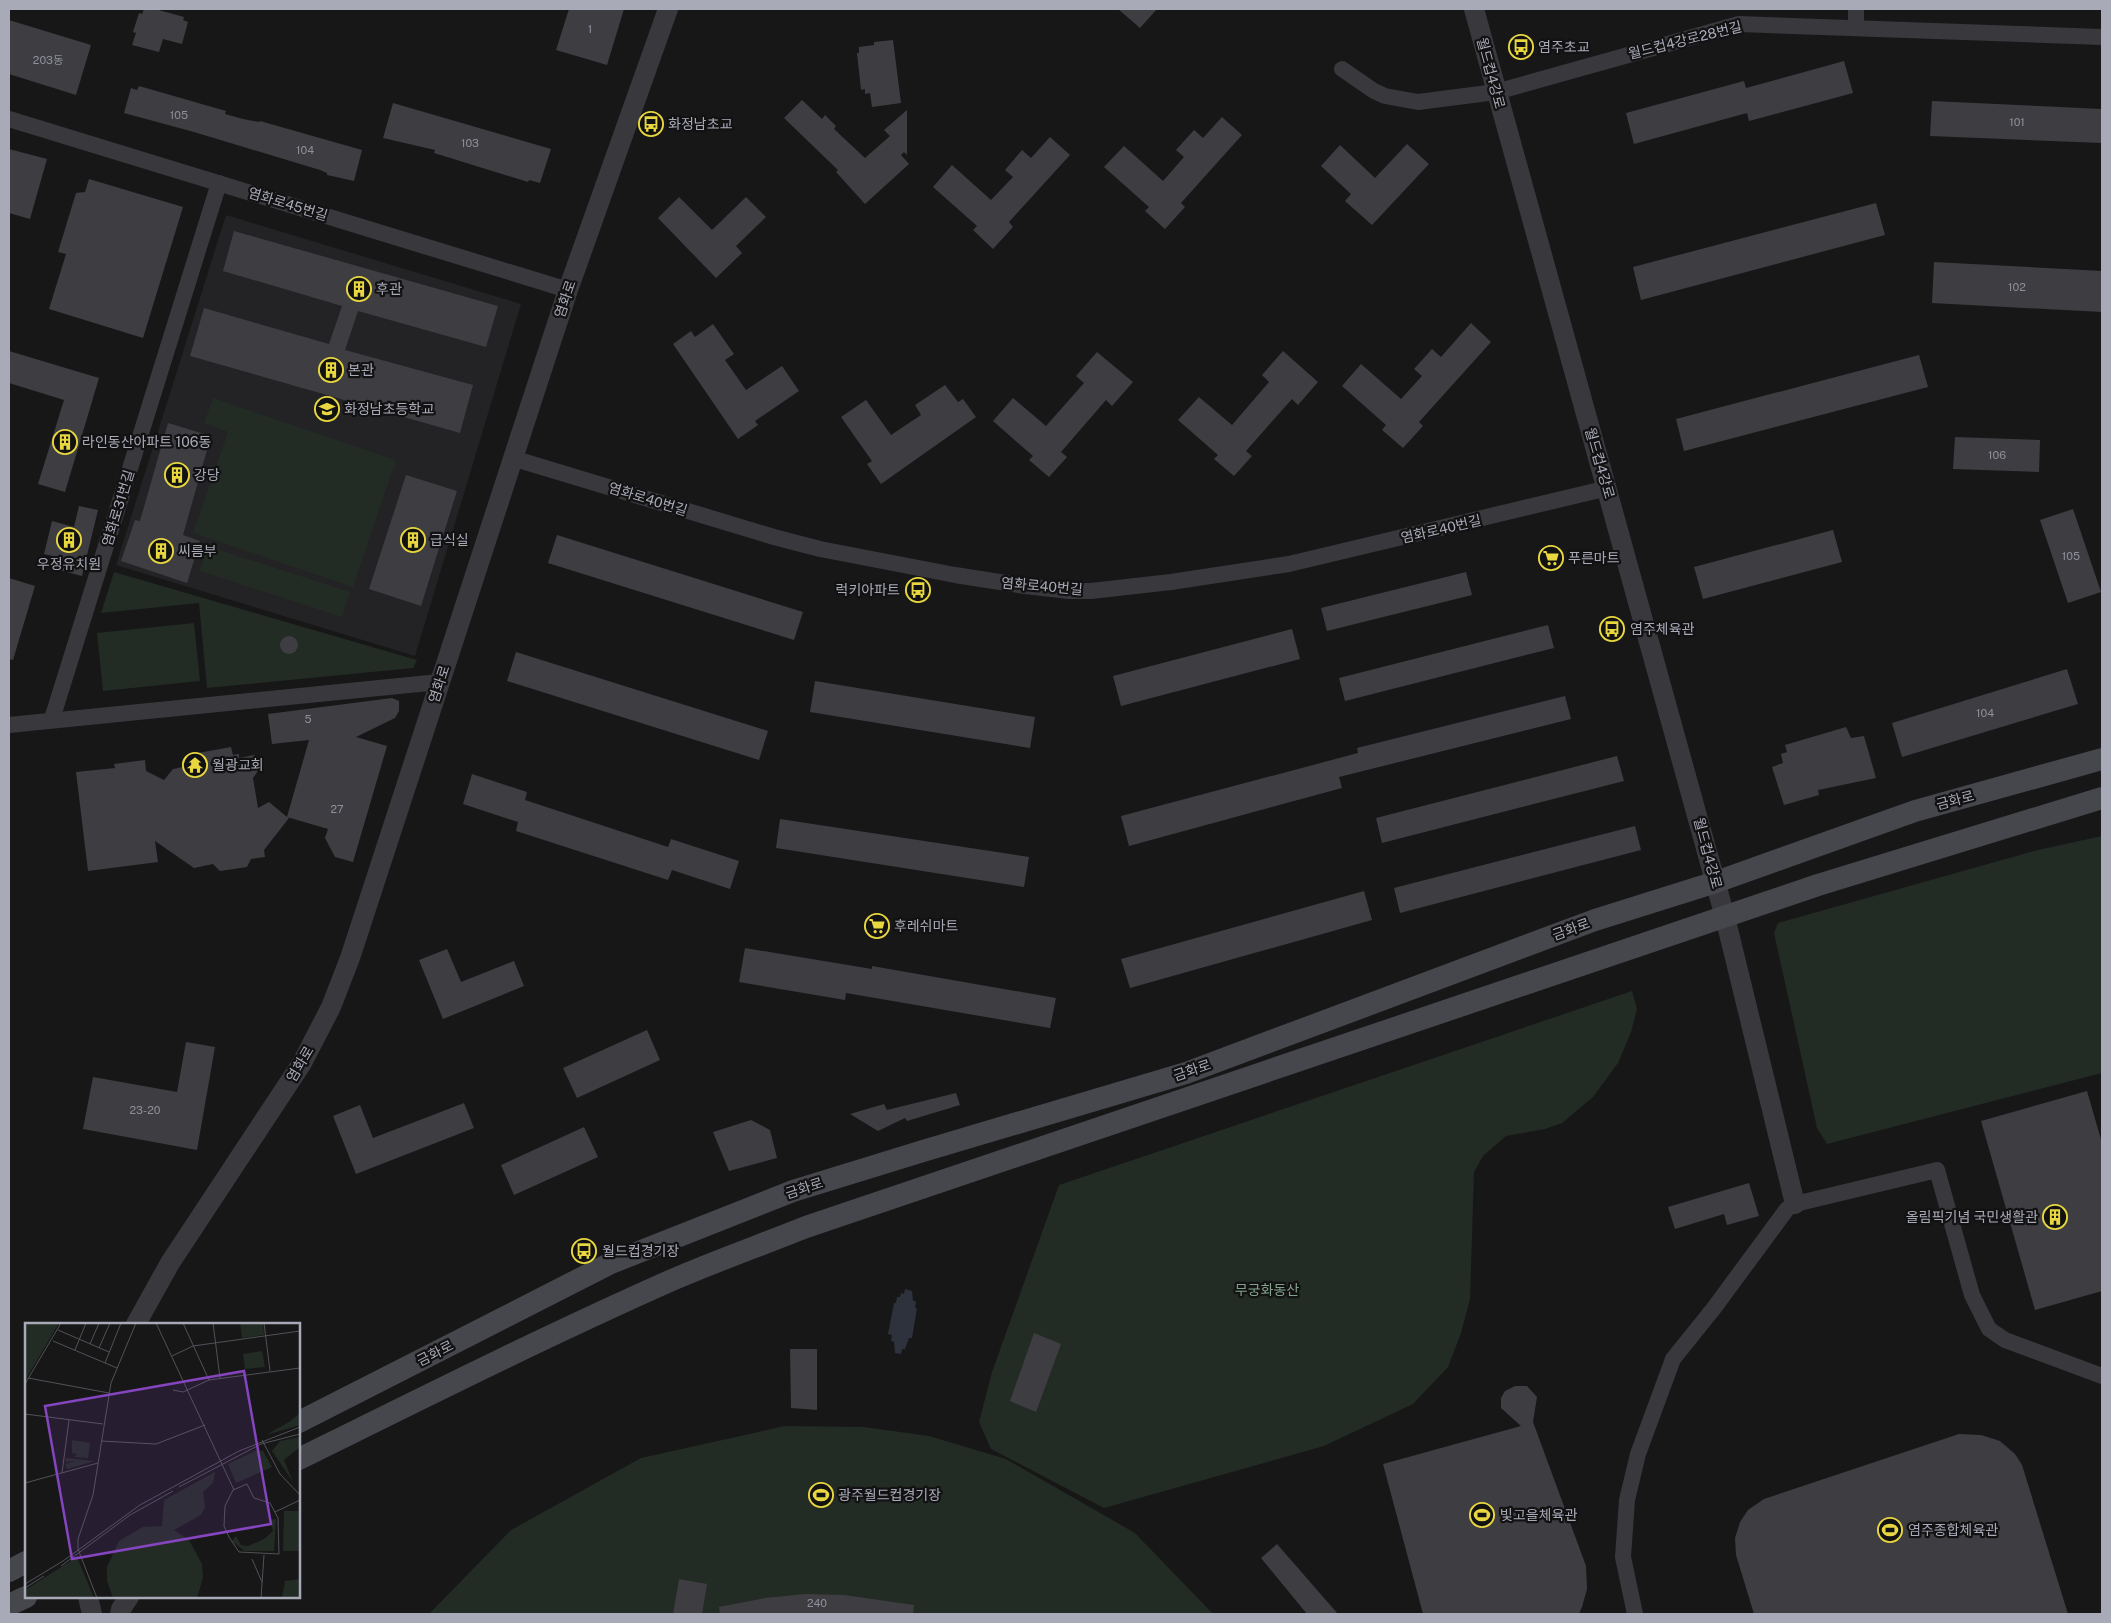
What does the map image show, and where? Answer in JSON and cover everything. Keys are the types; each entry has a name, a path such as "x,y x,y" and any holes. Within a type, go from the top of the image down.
{"main road":[{"name":"금화로","path":"300,1421 611,1263 792,1191 1186,1073 1595,920 1716,882 1914,811 2102,758"},
{"name":"금화로","path":"300,1459 601,1312 674,1279 806,1227 1828,882 2102,798"},
{"path":"9,1571 25,1563"},
{"path":"9,1606 25,1597"}],"street":[{"name":"염화로","path":"137,1323 170,1263 302,1063 331,1007 350,958 568,290 668,9"},
{"name":"월드컵4강로","path":"1474,9 1716,882 1795,1204"},
{"path":"1856,9 1856,27"},
{"name":"월드컵4강로28번길","path":"1342,69 1374,91 1385,96 1418,102 1496,92 1737,16 1856,27 2102,37"},
{"name":"염화로45번길","path":"9,119 568,290"},
{"name":"염화로31번길","path":"52,719 219,182"},
{"name":"염화로40번길","path":"512,458 774,537 820,549 964,577 1069,591 1091,591 1171,582 1289,564 1608,488"},
{"path":"9,724 439,682"},
{"path":"1635,1614 1623,1558 1627,1500 1638,1454 1673,1358 1714,1308 1787,1209 1795,1204 1937,1170 1972,1295 1989,1329 2005,1340 2102,1376"},
{"path":"88,1598 92,1614"},
{"path":"120,1614 121,1609 129,1598"}],"shaded area":[{"name":"화정남초등학교","path":"226,215 521,304 415,656 116,565"},
{"path":"905,1289 912,1291 913,1301 916,1301 915,1308 917,1308 912,1338 909,1338 901,1354 895,1353 894,1342 891,1341 892,1335 888,1334 894,1303 896,1303 897,1297 900,1297 901,1293 904,1294"}],"green space":[{"path":"213,398 396,460 353,587 193,533 228,432 204,423"},
{"path":"207,546 350,592 342,617 200,571"},
{"path":"114,572 417,660 413,668 207,688 199,603 101,613"},
{"path":"194,623 200,681 103,691 97,633"},
{"path":"2102,836 2102,1073 1827,1144 1817,1128 1774,933 1778,923 2038,850"},
{"name":"무궁화동산","path":"1632,991 1637,1009 1631,1032 1618,1063 1593,1097 1562,1123 1545,1129 1506,1136 1483,1156 1474,1172 1470,1299 1461,1333 1448,1367 1413,1404 1324,1446 1104,1508 991,1449 979,1422 992,1372 1059,1185"},
{"name":"광주월드컵경기장","path":"785,1426 864,1427 929,1436 1006,1459 1135,1533 1213,1614 429,1614 511,1530 641,1458"}],"building":[{"path":"144,9 155,9 184,17 183,20 188,22 182,44 163,39 159,52 132,45 136,33 133,32 139,13 142,14"},
{"path":"569,9 624,9 607,65 556,50"},
{"path":"1118,9 1157,9 1140,28"},
{"path":"9,20 91,45 76,95 9,74"},
{"path":"893,40 901,103 872,107 870,93 865,94 865,89 861,90 857,53 859,53 859,47 874,45 874,42"},
{"path":"1844,61 1853,93 1749,121 1747,113 1634,144 1626,113 1744,81 1746,88"},
{"path":"139,86 226,111 225,114 260,121 362,150 354,181 327,175 327,173 320,170 124,113 131,88 137,90"},
{"path":"802,100 822,119 825,115 836,126 834,129 865,158 890,136 884,130 907,110 907,155 904,152 901,155 909,164 865,204 836,172 838,170 784,118"},
{"path":"1932,101 2102,109 2102,143 1930,136"},
{"path":"393,103 551,149 540,183 529,180 528,182 434,153 435,150 383,138"},
{"path":"1222,117 1242,135 1181,203 1185,207 1165,229 1145,211 1149,207 1104,167 1124,146 1163,181 1184,157 1176,150 1194,130 1203,138"},
{"path":"1050,137 1070,155 1009,222 1013,227 993,249 973,230 977,226 933,187 952,165 991,200 1013,177 1005,170 1022,150 1031,158"},
{"path":"1407,144 1429,164 1372,225 1345,201 1351,194 1321,166 1340,145 1375,178"},
{"path":"9,149 47,159 30,219 9,213"},
{"path":"89,179 183,207 143,338 49,309 66,254 58,252 76,193 85,192"},
{"path":"679,197 712,230 746,197 766,217 736,246 742,253 716,278 658,218"},
{"path":"1876,203 1885,235 1641,300 1633,267"},
{"path":"234,231 498,306 486,347 358,311 345,350 473,385 460,433 190,356 204,308 329,344 342,306 223,271"},
{"path":"1934,262 2102,271 2102,312 1932,303"},
{"path":"1471,323 1491,342 1419,422 1423,426 1403,448 1382,430 1386,425 1342,386 1361,364 1401,399 1422,376 1414,369 1432,349 1441,357"},
{"path":"713,324 734,354 725,360 746,390 782,366 799,391 755,421 758,425 738,439 673,344 691,331 695,337"},
{"name":"라인동산아파트 106동","path":"9,351 99,378 65,492 38,484 64,400 9,383"},
{"path":"1283,351 1318,382 1298,405 1292,399 1246,451 1252,456 1234,476 1214,459 1218,455 1178,420 1199,397 1232,425 1269,382 1262,375"},
{"path":"1097,352 1133,382 1112,406 1106,400 1061,452 1067,457 1049,477 1029,460 1033,456 993,421 1013,398 1046,426 1084,383 1076,376"},
{"path":"1919,355 1928,387 1684,451 1676,419"},
{"path":"945,385 958,402 963,399 976,417 881,484 867,464 872,461 841,417 866,400 891,435 921,415 915,405"},
{"path":"168,423 211,436 183,535 200,541 187,583 121,561 135,520 140,521"},
{"path":"1955,437 2040,440 2039,472 1953,469"},
{"name":"급식실","path":"406,475 457,491 421,606 369,589"},
{"name":"우정유치원","path":"79,506 98,510 82,576 59,570 62,558 44,554 52,521 74,527"},
{"path":"2073,509 2101,592 2068,603 2040,520"},
{"path":"1833,530 1842,562 1703,599 1694,567"},
{"path":"557,535 803,612 794,640 548,563"},
{"path":"1466,572 1472,595 1327,631 1321,608"},
{"path":"9,578 35,586 13,660 9,659"},
{"path":"1548,625 1554,648 1345,701 1339,678"},
{"path":"1292,629 1300,659 1121,706 1113,676"},
{"path":"289,636 295,639 298,645 295,651 289,654 283,651 280,645 283,639"},
{"path":"516,652 768,731 759,760 507,681"},
{"path":"2067,669 2078,704 1902,757 1892,723"},
{"path":"815,681 1035,717 1030,748 810,712"},
{"path":"1565,696 1571,719 1339,777 1342,788 1129,846 1121,816 1358,753 1357,748"},
{"path":"392,698 399,701 399,711 395,718 356,737 387,746 353,862 335,857 325,838 328,829 287,817 309,740 272,744 268,714"},
{"path":"1846,727 1851,738 1864,736 1876,778 1818,790 1819,795 1784,805 1772,767 1783,763 1781,754 1787,752 1785,745"},
{"path":"231,747 233,755 239,754 239,758 254,755 264,762 253,778 258,808 269,802 289,818 264,850 265,857 251,859 247,867 220,871 213,864 194,868 155,841 158,862 88,871 76,772 115,768 114,764 145,760 146,771 164,780 173,769 183,767 182,761 188,760 187,755"},
{"path":"1617,756 1624,781 1382,843 1376,818"},
{"path":"472,774 527,792 525,800 668,847 671,839 739,861 730,889 672,870 668,880 516,831 518,822 463,804"},
{"path":"780,819 1029,857 1024,887 776,848"},
{"path":"1635,826 1641,850 1400,913 1394,888"},
{"path":"1364,891 1372,920 1130,988 1121,959"},
{"path":"745,948 872,969 872,966 1056,998 1050,1028 846,993 845,1000 739,982"},
{"path":"447,949 461,982 514,961 524,986 443,1019 419,960"},
{"path":"647,1030 660,1060 577,1098 563,1068"},
{"path":"186,1042 215,1047 197,1150 83,1129 93,1077 177,1092"},
{"name":"올림픽기념 국민생활관","path":"2087,1091 2102,1143 2102,1291 2035,1310 1981,1121"},
{"path":"956,1093 960,1105 907,1121 905,1118 878,1131 850,1114 884,1104 887,1110"},
{"path":"464,1103 474,1128 356,1174 333,1116 360,1105 373,1138"},
{"path":"751,1120 770,1130 777,1158 729,1171 713,1132"},
{"path":"584,1127 598,1157 514,1195 501,1165"},
{"path":"1749,1183 1759,1216 1727,1225 1724,1214 1675,1229 1668,1207"},
{"path":"1034,1333 1061,1344 1036,1412 1010,1401"},
{"path":"790,1349 817,1349 817,1410 791,1408"},
{"name":"빛고을체육관","path":"1515,1386 1527,1386 1537,1397 1533,1422 1586,1566 1587,1589 1582,1607 1579,1614 1423,1614 1383,1464 1521,1426 1501,1408 1501,1398 1505,1391"},
{"name":"염주종합체육관","path":"1959,1434 1981,1435 2000,1441 2015,1454 2022,1465 2068,1614 1754,1614 1736,1555 1735,1538 1740,1522 1748,1510 1764,1499"},
{"path":"1277,1544 1338,1614 1307,1614 1261,1558"},
{"path":"679,1579 707,1584 702,1614 673,1614"},
{"path":"805,1594 844,1595 914,1605 913,1614 720,1614 719,1607 765,1598"}],"place":[{"name":"염주초교","path":"1521,47"},
{"name":"화정남초교","path":"651,124"},
{"name":"후관","path":"359,289"},
{"name":"본관","path":"331,370"},
{"name":"화정남초등학교","path":"327,409"},
{"name":"라인동산아파트 106동","path":"65,442"},
{"name":"강당","path":"177,475"},
{"name":"우정유치원","path":"69,540"},
{"name":"급식실","path":"413,540"},
{"name":"씨름부","path":"161,551"},
{"name":"푸른마트","path":"1551,558"},
{"name":"럭키아파트","path":"918,590"},
{"name":"염주체육관","path":"1612,629"},
{"name":"월광교회","path":"195,765"},
{"name":"후레쉬마트","path":"877,926"},
{"name":"올림픽기념 국민생활관","path":"2055,1217"},
{"name":"월드컵경기장","path":"584,1251"},
{"name":"광주월드컵경기장","path":"821,1495"},
{"name":"빛고을체육관","path":"1482,1515"},
{"name":"염주종합체육관","path":"1890,1530"}]}
